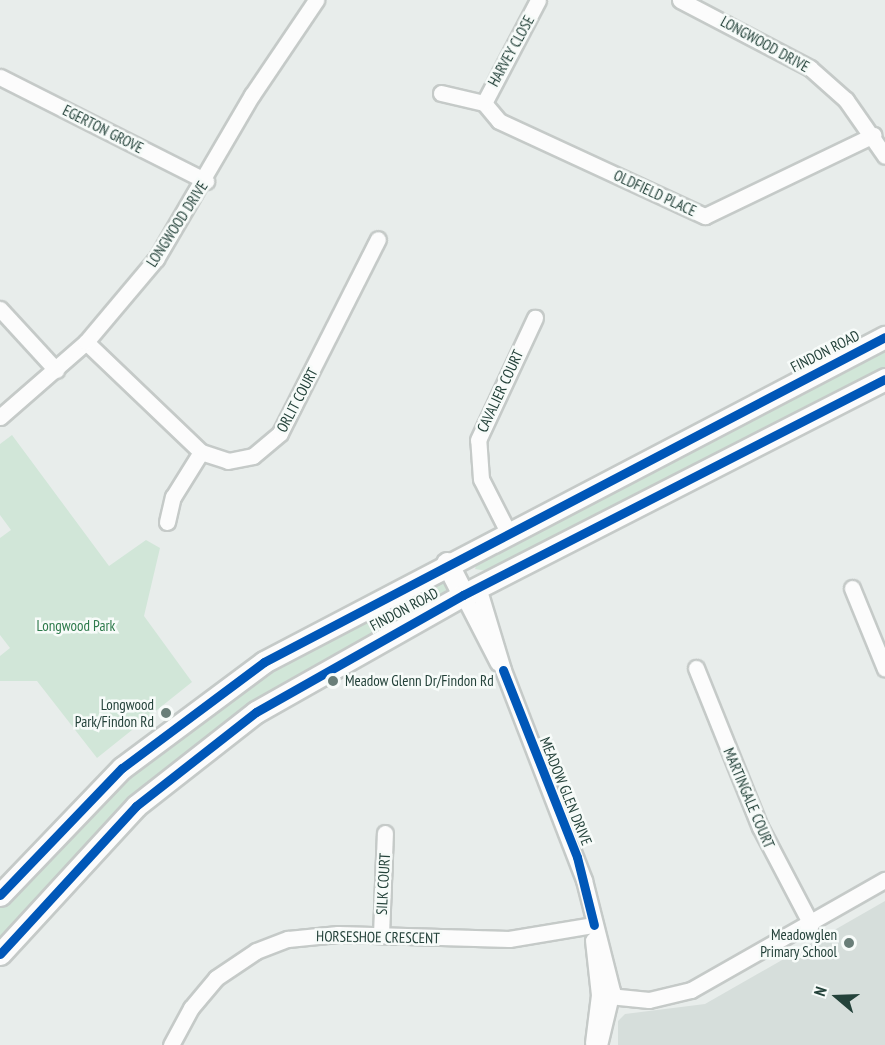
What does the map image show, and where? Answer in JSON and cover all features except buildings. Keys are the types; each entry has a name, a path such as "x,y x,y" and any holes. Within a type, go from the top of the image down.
{"main road":[{"name":"FINDON ROAD","path":"0,895 86,801 207,701 321,628 885,337"},
{"name":"FINDON ROAD","path":"0,954 104,836 197,755 318,673 470,591 885,379"},
{"path":"454,560 470,591"}],"street":[{"name":"LONGWOOD DRIVE","path":"0,417 86,342 150,267 206,181 252,95 316,0"},
{"name":"HARVEY CLOSE","path":"484,103 538,0"},
{"name":"LONGWOOD DRIVE","path":"680,0 810,68 846,100 873,135 885,156"},
{"name":"EGERTON GROVE","path":"0,77 206,181"},
{"path":"441,93 484,103"},
{"name":"OLDFIELD PLACE","path":"484,103 499,121 705,216 873,135"},
{"name":"ORLIT COURT","path":"201,452 239,460 264,450 280,434 378,239"},
{"path":"0,309 56,370"},
{"name":"CAVALIER COURT","path":"508,532 481,479 478,440 535,318"},
{"path":"86,342 201,452 174,497 167,522"},
{"path":"852,588 885,669"},
{"name":"MEADOW GLEN DRIVE","path":"470,591 577,857 594,925 592,960 608,995 599,1045"},
{"name":"MARTINGALE COURT","path":"696,668 760,827 811,924"},
{"name":"SILK COURT","path":"381,936 385,833"},
{"path":"608,995 668,995 716,979 885,880"},
{"name":"HORSESHOE CRESCENT","path":"171,1045 203,992 256,951 300,936 509,939 594,925"},
{"name":"MEADOW GLEN DRIVE","path":"593,1045 608,995"}],"shaded area":[{"name":"Meadowglen Primary School","path":"885,901 885,1045 618,1045 618,1021 625,1014 705,1004"}],"green space":[{"path":"885,342 885,373 493,572 475,569 478,560"},
{"name":"Longwood Park","path":"12,435 109,566 146,540 160,548 144,616 192,682 97,758 37,681 0,681 0,656 10,648 0,635 0,538 11,530 0,515 0,444"},
{"path":"445,579 449,591 254,708 0,948 0,901 73,820 238,683"}],"cycle path":[{"path":"0,895 122,768 264,662 885,337"},
{"path":"0,954 136,806 256,712 463,595 885,379"},
{"path":"503,670 577,857 594,925"}],"place":[{"name":"Meadow Glenn Dr/Findon Rd","path":"333,681"},
{"name":"Longwood Park/Findon Rd","path":"166,713"},
{"name":"Meadowglen Primary School","path":"849,943"}]}
